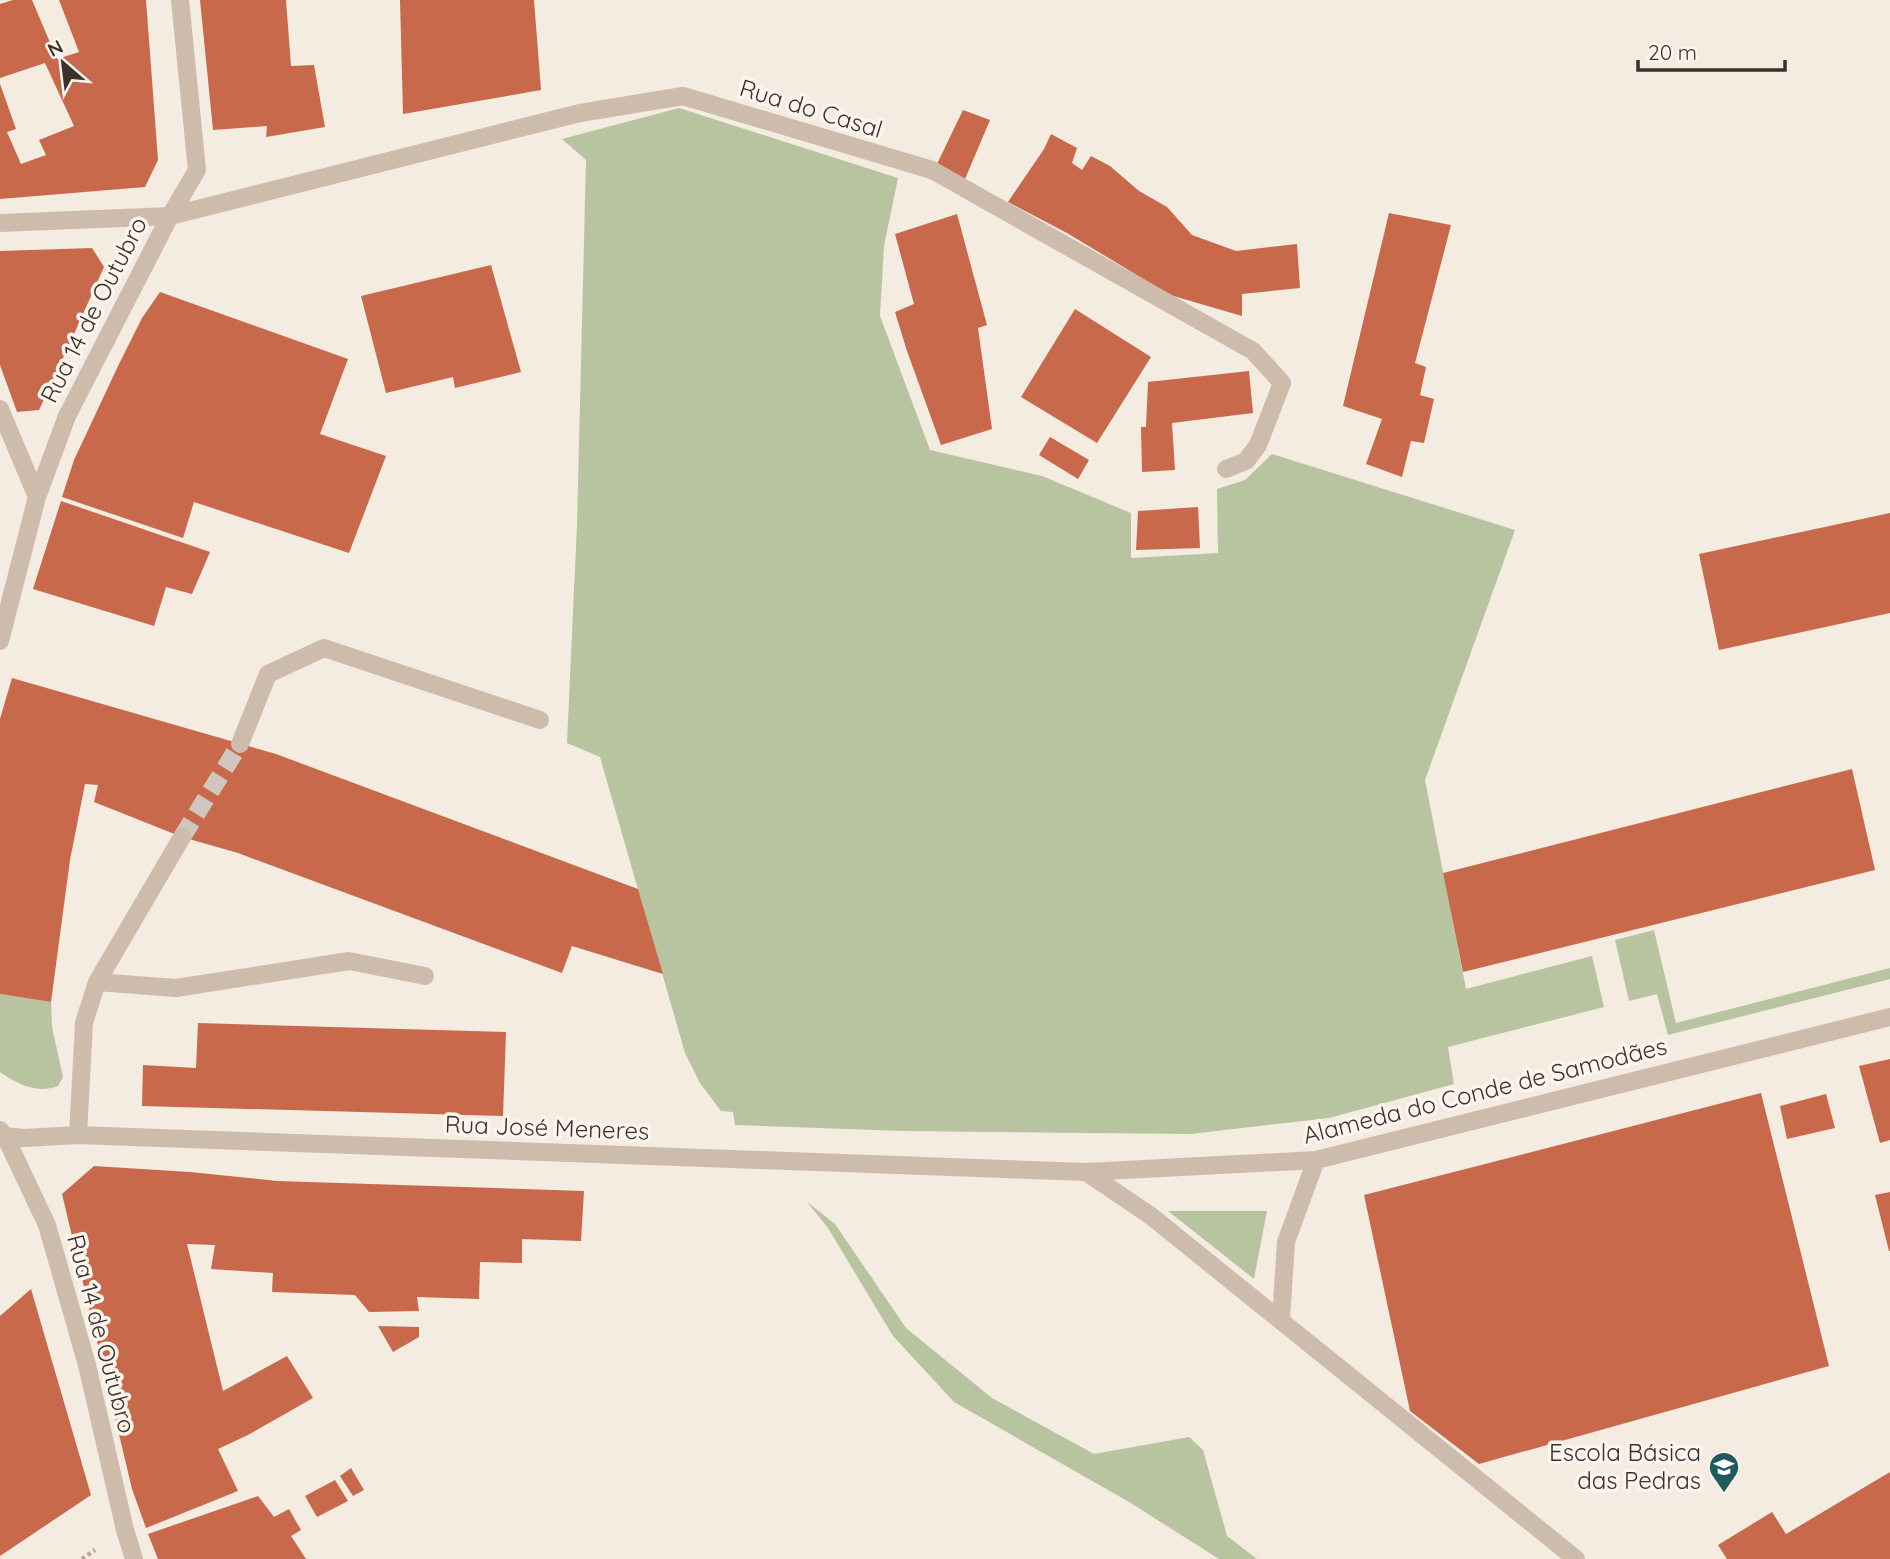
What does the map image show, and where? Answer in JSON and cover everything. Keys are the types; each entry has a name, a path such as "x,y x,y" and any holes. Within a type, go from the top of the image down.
{"street":[{"name":"Rua 14 de Outubro","path":"0,641 37,497 67,416 170,216 197,170 180,0"},
{"name":"Rua do Casal","path":"170,216 580,113 683,96 932,170 1253,351 1282,383 1258,445 1246,461 1226,469"},
{"path":"0,223 170,216"},
{"path":"0,409 37,497"},
{"path":"240,744 268,674 324,648 540,720"},
{"path":"78,1135 84,1023 97,982 182,837"},
{"path":"97,982 176,988 349,961 425,976"},
{"name":"Alameda do Conde de Samodães","path":"1086,1172 1316,1160 1890,1017"},
{"name":"Rua 14 de Outubro","path":"3,1133 47,1225 87,1365 134,1559"},
{"name":"Rua José Meneres","path":"3,1133 24,1138 78,1135 1086,1172"},
{"path":"1281,1319 1286,1242 1316,1160"},
{"path":"1086,1172 1151,1216 1576,1559"}],"green space":[{"path":"679,108 898,178 884,246 880,316 930,450 1042,476 1131,513 1131,558 1218,553 1217,489 1245,480 1272,454 1515,530 1425,780 1466,989 1592,956 1604,1007 1448,1047 1454,1084 1329,1118 1191,1134 903,1131 735,1125 733,1112 721,1111 700,1083 685,1053 600,757 567,743 577,525 586,160 562,139"},
{"path":"1654,930 1676,1023 1890,968 1890,979 1668,1035 1657,994 1629,1001 1615,940"},
{"path":"0,994 51,1002 52,1027 63,1077 58,1086 35,1088 0,1072"},
{"path":"807,1202 835,1224 906,1328 992,1398 1094,1454 1189,1437 1203,1450 1227,1536 1257,1559 1219,1559 1129,1502 954,1402 893,1336 828,1228"},
{"path":"1168,1211 1267,1211 1254,1279"}],"building":[{"path":"13,0 32,0 57,59 79,52 59,0 146,0 158,160 145,187 0,199 0,84 16,129 7,132 21,164 46,155 39,140 74,126 45,63 0,78 0,4"},
{"path":"200,0 286,0 291,66 314,65 325,127 266,137 267,126 213,130"},
{"path":"400,0 534,0 541,90 403,114"},
{"path":"963,110 990,120 965,179 937,164"},
{"path":"1051,134 1077,148 1072,163 1082,170 1091,156 1110,166 1139,191 1167,207 1192,235 1236,251 1297,244 1300,288 1242,294 1242,316 1170,295 1067,233 1008,202 1044,149"},
{"path":"1389,213 1451,225 1415,363 1426,367 1420,395 1434,399 1424,443 1411,441 1402,477 1366,464 1382,419 1343,406"},
{"path":"957,214 987,325 978,328 992,429 941,445 895,312 914,304 895,234"},
{"path":"92,248 104,267 70,343 39,410 17,412 0,365 0,251"},
{"path":"491,265 521,372 455,388 453,377 386,393 361,296"},
{"path":"160,292 348,359 320,434 386,456 349,553 194,502 183,538 62,497 74,460 119,364 142,318"},
{"path":"1075,309 1151,357 1097,443 1021,397"},
{"path":"1249,371 1253,413 1172,423 1175,470 1142,472 1141,427 1146,427 1148,382"},
{"path":"1050,437 1089,460 1078,479 1039,455"},
{"path":"61,501 210,552 192,594 166,587 154,626 33,589"},
{"path":"1198,507 1200,548 1136,550 1138,511"},
{"path":"1890,513 1890,613 1719,650 1699,554"},
{"path":"12,678 276,754 638,889 663,974 572,946 562,973 238,853 182,837 94,802 98,785 85,784 70,860 51,1002 0,994 0,719"},
{"path":"1852,769 1875,870 1463,972 1443,873"},
{"path":"198,1023 506,1032 503,1116 142,1106 143,1065 196,1068"},
{"path":"1890,1059 1890,1140 1880,1143 1859,1066"},
{"path":"1761,1093 1829,1366 1479,1464 1410,1411 1364,1195"},
{"path":"1826,1094 1835,1128 1787,1139 1780,1106"},
{"path":"94,1166 277,1181 584,1191 581,1241 522,1239 522,1263 480,1262 479,1299 417,1297 419,1311 369,1312 355,1295 272,1292 273,1273 211,1269 215,1245 187,1244 223,1391 287,1356 313,1398 218,1449 238,1491 146,1528 132,1489 62,1194"},
{"path":"1890,1192 1890,1251 1889,1251 1875,1195"},
{"path":"31,1289 91,1495 0,1556 0,1316"},
{"path":"378,1326 419,1327 419,1337 393,1352"},
{"path":"351,1468 364,1490 353,1496 340,1476"},
{"path":"1890,1472 1890,1559 1727,1559 1718,1545 1772,1512 1786,1534"},
{"path":"335,1480 348,1501 317,1517 305,1496"},
{"path":"258,1496 274,1517 289,1509 301,1530 291,1536 306,1559 158,1559 148,1534"}],"tunnel":[{"path":"182,837 240,744"}],"place":[{"name":"Escola Básica das Pedras","path":"1724,1494"}]}
